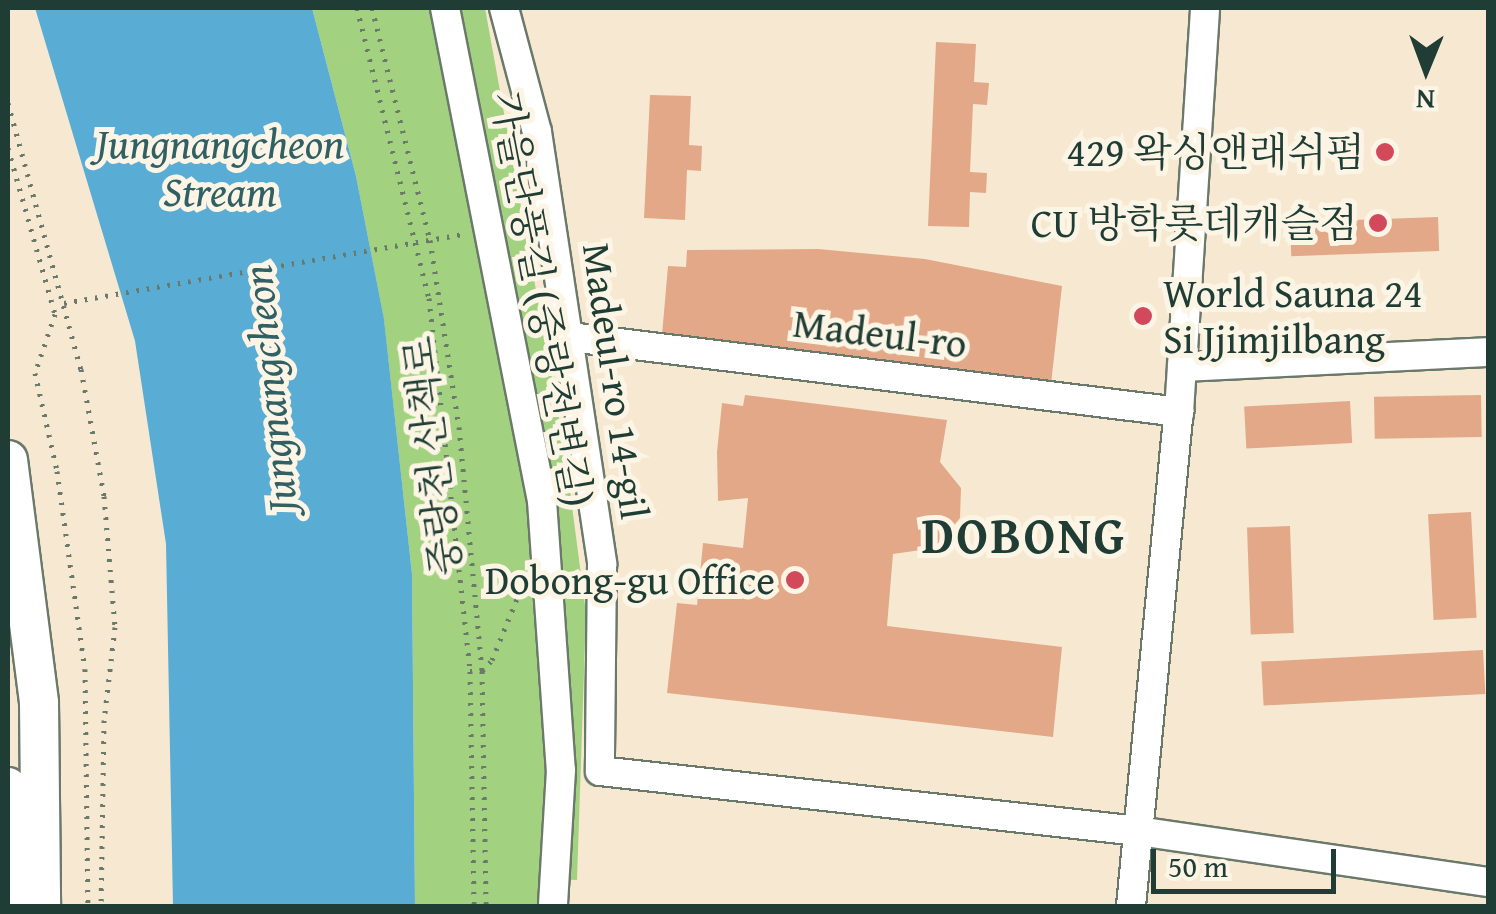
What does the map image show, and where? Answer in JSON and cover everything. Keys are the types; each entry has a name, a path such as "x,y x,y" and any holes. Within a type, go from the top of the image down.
{"highway":[{"path":"8,460 39,703 41,906"},
{"path":"8,787 12,906"}],"street":[{"name":"가을단풍길 (중랑천변길)","path":"445,8 530,418 561,770 553,906"},
{"name":"Madeul-ro 14-gil","path":"504,8 537,132 604,589 600,771 1138,830"},
{"path":"1131,906 1179,412 1205,8"},
{"name":"Madeul-ro","path":"570,338 1179,412"},
{"path":"1182,367 1488,352"},
{"path":"1138,830 1488,882"}],"path":[{"path":"357,8 416,242 438,368 470,671 474,906"},
{"name":"중랑천 산책로","path":"372,8 430,240 458,426 482,671 486,906"},
{"path":"8,103 64,303 95,436 115,627 104,720 101,906"},
{"path":"8,148 55,314 35,372 58,472 86,669 88,906"},
{"path":"64,303 489,230"},
{"path":"470,671 482,671 543,532"}],"green space":[{"path":"312,8 485,8 564,445 586,613 577,880 549,879 547,906 415,906 412,574 384,320 356,176"}],"water":[{"name":"Jungnangcheon Stream","path":"35,8 312,8 356,176 384,319 412,574 415,906 173,906 166,544 135,341"}],"building":[{"path":"936,42 976,44 974,82 989,83 987,105 973,104 970,172 987,173 986,193 970,192 969,227 928,226"},
{"path":"650,95 691,96 689,145 702,146 701,171 687,170 685,220 644,218"},
{"path":"1438,217 1439,251 1291,256 1290,222"},
{"path":"818,249 925,259 1062,286 1051,384 662,335 668,266 686,267 687,250"},
{"name":"Dobong-gu Office","path":"745,395 947,420 940,462 961,488 960,518 935,548 893,554 887,626 1062,647 1053,737 667,693 677,603 697,605 703,543 743,548 748,498 718,501 717,452 722,403 743,406"},
{"path":"1481,395 1482,437 1375,439 1374,397"},
{"path":"1350,401 1352,443 1246,448 1244,407"},
{"path":"1471,512 1477,618 1434,620 1428,514"},
{"path":"1290,526 1294,633 1251,634 1247,528"},
{"path":"1483,650 1485,694 1264,706 1261,662"}],"place":[{"name":"429 왁싱앤래쉬펌","path":"1385,152"},
{"name":"CU 방학롯데캐슬점","path":"1378,223"},
{"name":"World Sauna 24 Si Jjimjilbang","path":"1143,316"},
{"name":"Dobong-gu Office","path":"795,580"}],"district":[{"name":"DOBONG","path":"1024,535"}],"water label":[{"name":"Jungnangcheon","path":"269,389"}]}
